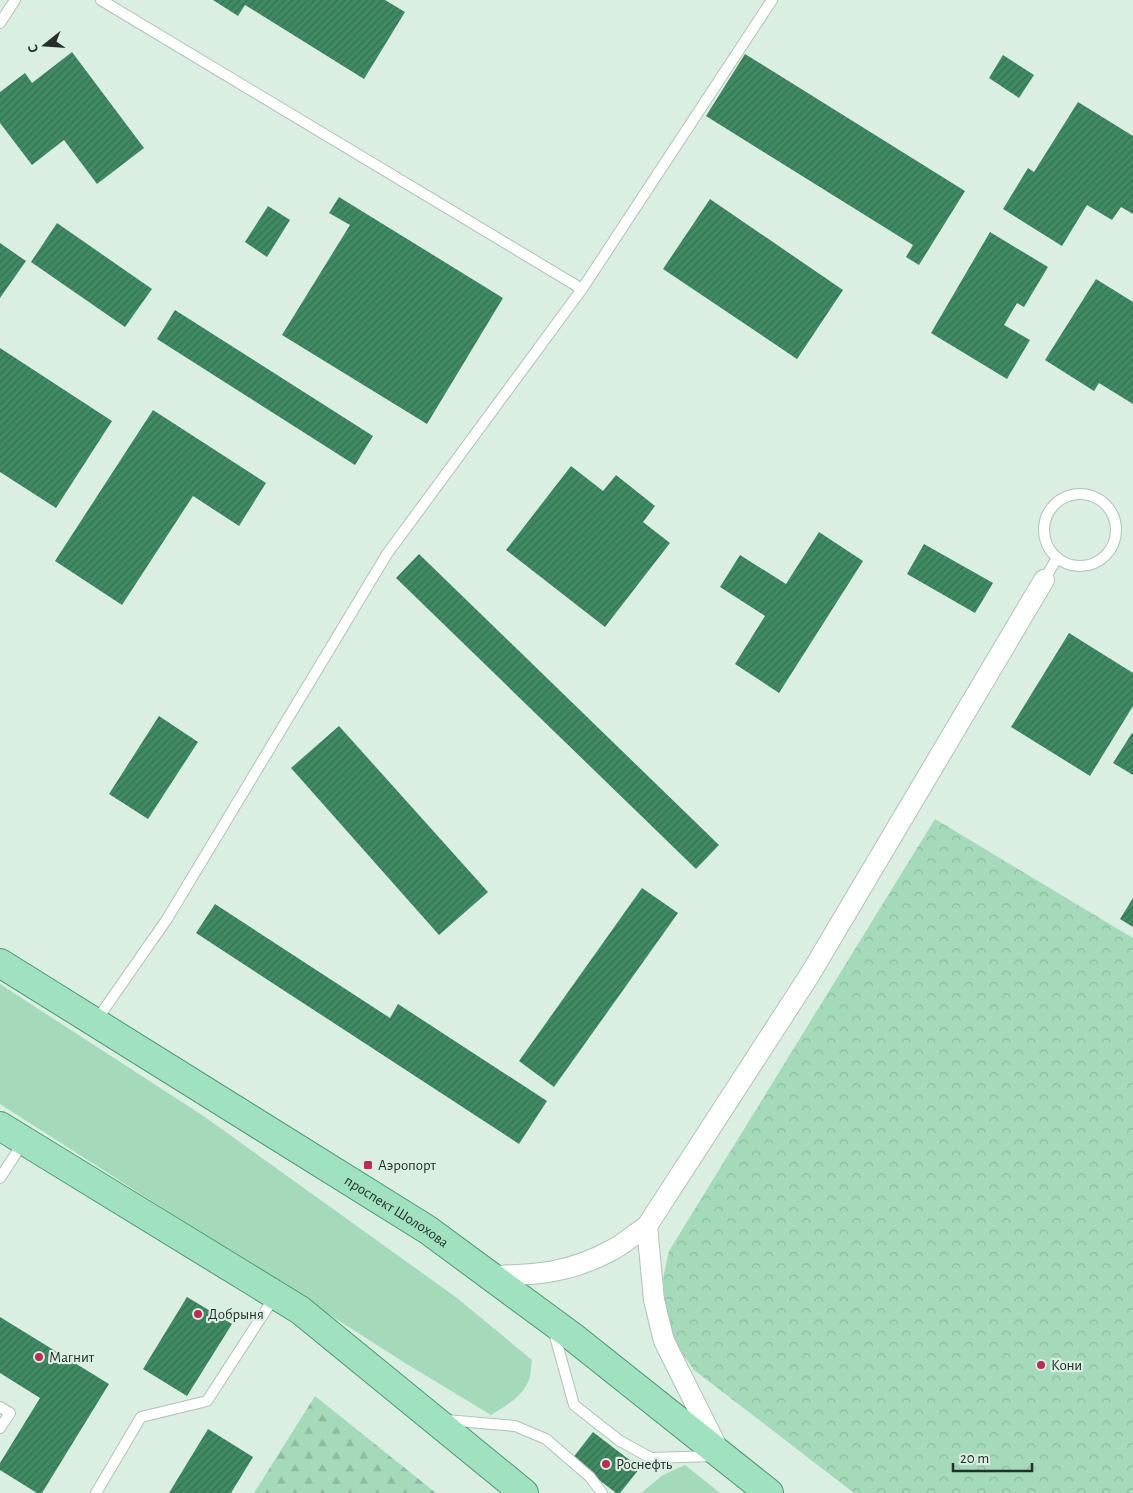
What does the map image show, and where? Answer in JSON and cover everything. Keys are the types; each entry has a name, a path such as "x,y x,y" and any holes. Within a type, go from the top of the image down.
{"main road":[{"name":"проспект Шолохова","path":"0,963 428,1230 573,1337 768,1493"},
{"path":"0,1126 300,1310 524,1493"}],"street":[{"path":"490,1276 557,1272 582,1265 614,1249 646,1226 809,976 1044,580"},
{"path":"646,1226 654,1300 664,1342 722,1456"}],"lane":[{"path":"0,23 16,0"},
{"path":"101,0 582,289"},
{"path":"95,1022 167,919 388,554 582,289 772,0"},
{"path":"1070,494 1089,494 1106,502 1116,519 1116,538 1108,555 1091,565 1072,566 1057,558 1045,540 1044,521 1053,504 1070,494"},
{"path":"1044,580 1057,558"},
{"path":"0,1178 24,1141"},
{"path":"96,1493 141,1417 207,1401 276,1295"},
{"path":"550,1321 574,1405 620,1441 651,1458 722,1456"},
{"path":"0,1407 10,1413 0,1428"},
{"path":"432,1419 515,1426 546,1439 590,1477 602,1493"}],"green space":[{"path":"935,819 1133,938 1133,1493 854,1493 694,1370 668,1333 663,1278 669,1251"},
{"path":"0,984 205,1117 457,1298 532,1360 531,1373 526,1386 513,1400 491,1415 405,1363 0,1104"},
{"path":"315,1396 436,1493 254,1493"},
{"path":"685,1465 720,1493 641,1493 663,1475"}],"building":[{"path":"213,0 385,0 405,12 364,79 245,5 238,16"},
{"path":"72,52 144,148 97,184 64,140 32,165 0,123 0,92 25,73 32,83"},
{"path":"745,54 965,191 919,265 906,257 913,245 706,116"},
{"path":"1003,55 1034,75 1019,98 989,78"},
{"path":"1078,102 1133,136 1133,214 1121,207 1112,220 1087,205 1062,246 1003,209 1028,168 1034,172"},
{"path":"339,197 503,298 427,424 282,335 350,225 329,213"},
{"path":"710,199 843,290 797,359 663,269"},
{"path":"268,206 290,220 267,257 245,242"},
{"path":"57,223 152,289 125,327 31,262"},
{"path":"990,232 1048,267 1024,307 1017,303 1004,325 1030,340 1007,379 931,333"},
{"path":"0,243 26,261 0,298"},
{"path":"1096,279 1133,302 1133,404 1099,383 1094,391 1045,360"},
{"path":"175,310 373,436 355,465 157,339"},
{"path":"0,348 112,421 56,508 0,472"},
{"path":"153,410 266,483 239,526 193,496 122,605 55,561"},
{"path":"571,466 603,491 616,475 655,506 643,522 670,543 605,627 506,550"},
{"path":"819,532 863,561 779,693 735,664 765,616 720,587 740,555 786,584"},
{"path":"924,544 993,583 975,613 907,574"},
{"path":"419,554 719,845 696,869 396,578"},
{"path":"1069,633 1133,673 1133,706 1090,776 1011,727"},
{"path":"159,716 198,742 148,819 109,794"},
{"path":"339,726 488,892 439,935 291,768"},
{"path":"1133,734 1133,775 1113,763"},
{"path":"642,888 678,913 554,1087 519,1061"},
{"path":"1133,898 1133,927 1120,919"},
{"path":"215,904 390,1018 398,1004 547,1101 519,1144 196,933"},
{"path":"187,1297 232,1324 187,1396 143,1369"},
{"path":"0,1317 109,1384 42,1493 37,1493 0,1470 0,1463 40,1398 0,1373"},
{"path":"208,1429 253,1457 231,1493 169,1493"},
{"path":"593,1432 640,1468 620,1493 616,1493 572,1459"}],"place":[{"name":"Аэропорт","path":"368,1165"},
{"name":"Добрыня","path":"198,1314"},
{"name":"Магнит","path":"39,1357"},
{"name":"Кони","path":"1041,1365"},
{"name":"Роснефть","path":"606,1464"}]}
